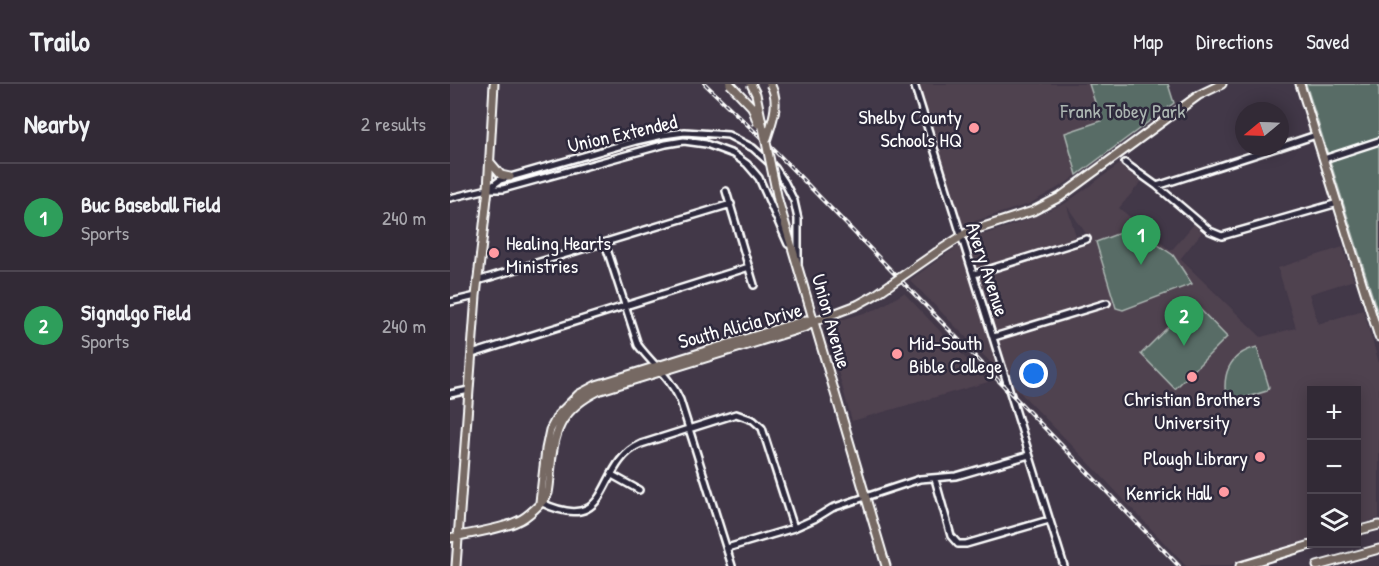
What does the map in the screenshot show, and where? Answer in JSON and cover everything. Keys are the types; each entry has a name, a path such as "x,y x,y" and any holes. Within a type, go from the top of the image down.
{"main road":[{"path":"456,566 477,282 488,189 494,84"},
{"path":"730,84 752,107 766,143"},
{"name":"Union Avenue","path":"751,84 756,94 778,200 886,566"},
{"path":"766,143 776,108 774,90 770,84"},
{"name":"South Alicia Drive","path":"540,502 550,430 558,415 579,394 596,385 660,369 806,320 814,321 857,305 871,298 961,235 1032,211 1054,200 1199,95 1222,84"},
{"path":"1300,84 1376,318 1379,337"},
{"path":"489,161 501,175 510,177"},
{"path":"450,538 518,522 531,513 540,502"},
{"path":"1361,530 1379,525"},
{"path":"1240,566 1307,545"},
{"path":"1317,566 1379,549"}],"street":[{"name":"Avery Avenue","path":"914,84 1064,566"},
{"name":"Union Extended","path":"488,189 500,180 622,144 685,132 728,135 753,148 775,168 785,183 794,201 798,219 798,264"},
{"path":"706,144 707,133"},
{"path":"1289,144 1316,135"},
{"name":"Union Extended","path":"488,189 502,189 666,144 684,141 706,144 733,154 759,178 798,264"},
{"path":"1324,159 1379,141"},
{"path":"622,144 625,154"},
{"path":"1157,186 1251,156"},
{"path":"564,161 567,171"},
{"path":"1125,163 1157,186 1210,231 1222,236 1338,203"},
{"path":"450,198 488,189"},
{"path":"726,191 754,285"},
{"path":"477,282 731,204"},
{"path":"974,274 1087,239"},
{"path":"605,243 638,345 673,385 690,429 732,566"},
{"path":"472,354 749,267"},
{"path":"450,302 476,296"},
{"path":"994,337 1107,303"},
{"path":"450,394 469,390"},
{"path":"540,502 562,512 574,513 584,510 595,501 622,459 631,450 736,414 753,420 762,428 794,528"},
{"path":"726,548 794,528 832,508 920,479 956,476 1029,455"},
{"path":"612,475 639,490"},
{"path":"935,479 951,536 958,544 966,544 1049,520"}],"shaded area":[{"path":"919,84 1089,84 1101,121 1065,133 1077,175 1029,204 962,225"},
{"name":"Christian Brothers University","path":"1120,164 1141,182 1119,208 1171,251 1194,224 1202,232 1180,259 1261,337 1296,328 1278,268 1343,247 1354,280 1309,294 1318,324 1363,310 1379,363 1379,518 1361,524 1361,386 1307,386 1307,540 1227,566 1186,566 1097,471 910,280 967,240 1016,224 1066,203","holes":["1067,206 1092,242 1028,262 1026,256 1077,240"]},
{"name":"Mid-South Bible College","path":"904,293 988,382 852,421 825,325 877,309"}],"green space":[{"name":"Frank Tobey Park","path":"1089,84 1168,84 1174,103 1077,175 1065,133 1101,121"},
{"path":"1306,84 1379,84 1379,317"},
{"path":"1133,228 1173,255 1192,284 1123,310 1116,308 1096,242"},
{"path":"1193,302 1227,337 1175,389 1141,354"},
{"path":"1257,347 1269,387 1267,391 1227,403 1225,384 1229,367 1239,355"}],"railway":[{"path":"705,84 776,152 1179,566"}],"place":[{"name":"Shelby County Schools HQ","path":"974,128"},
{"name":"Healing Hearts Ministries","path":"494,253"},
{"name":"Buc Baseball Field","path":"1141,265"},
{"name":"Signalgo Field","path":"1184,346"},
{"name":"Mid-South Bible College","path":"897,354"},
{"name":"Christian Brothers University","path":"1192,377"},
{"name":"Plough Library","path":"1260,457"},
{"name":"Kenrick Hall","path":"1224,492"}]}
